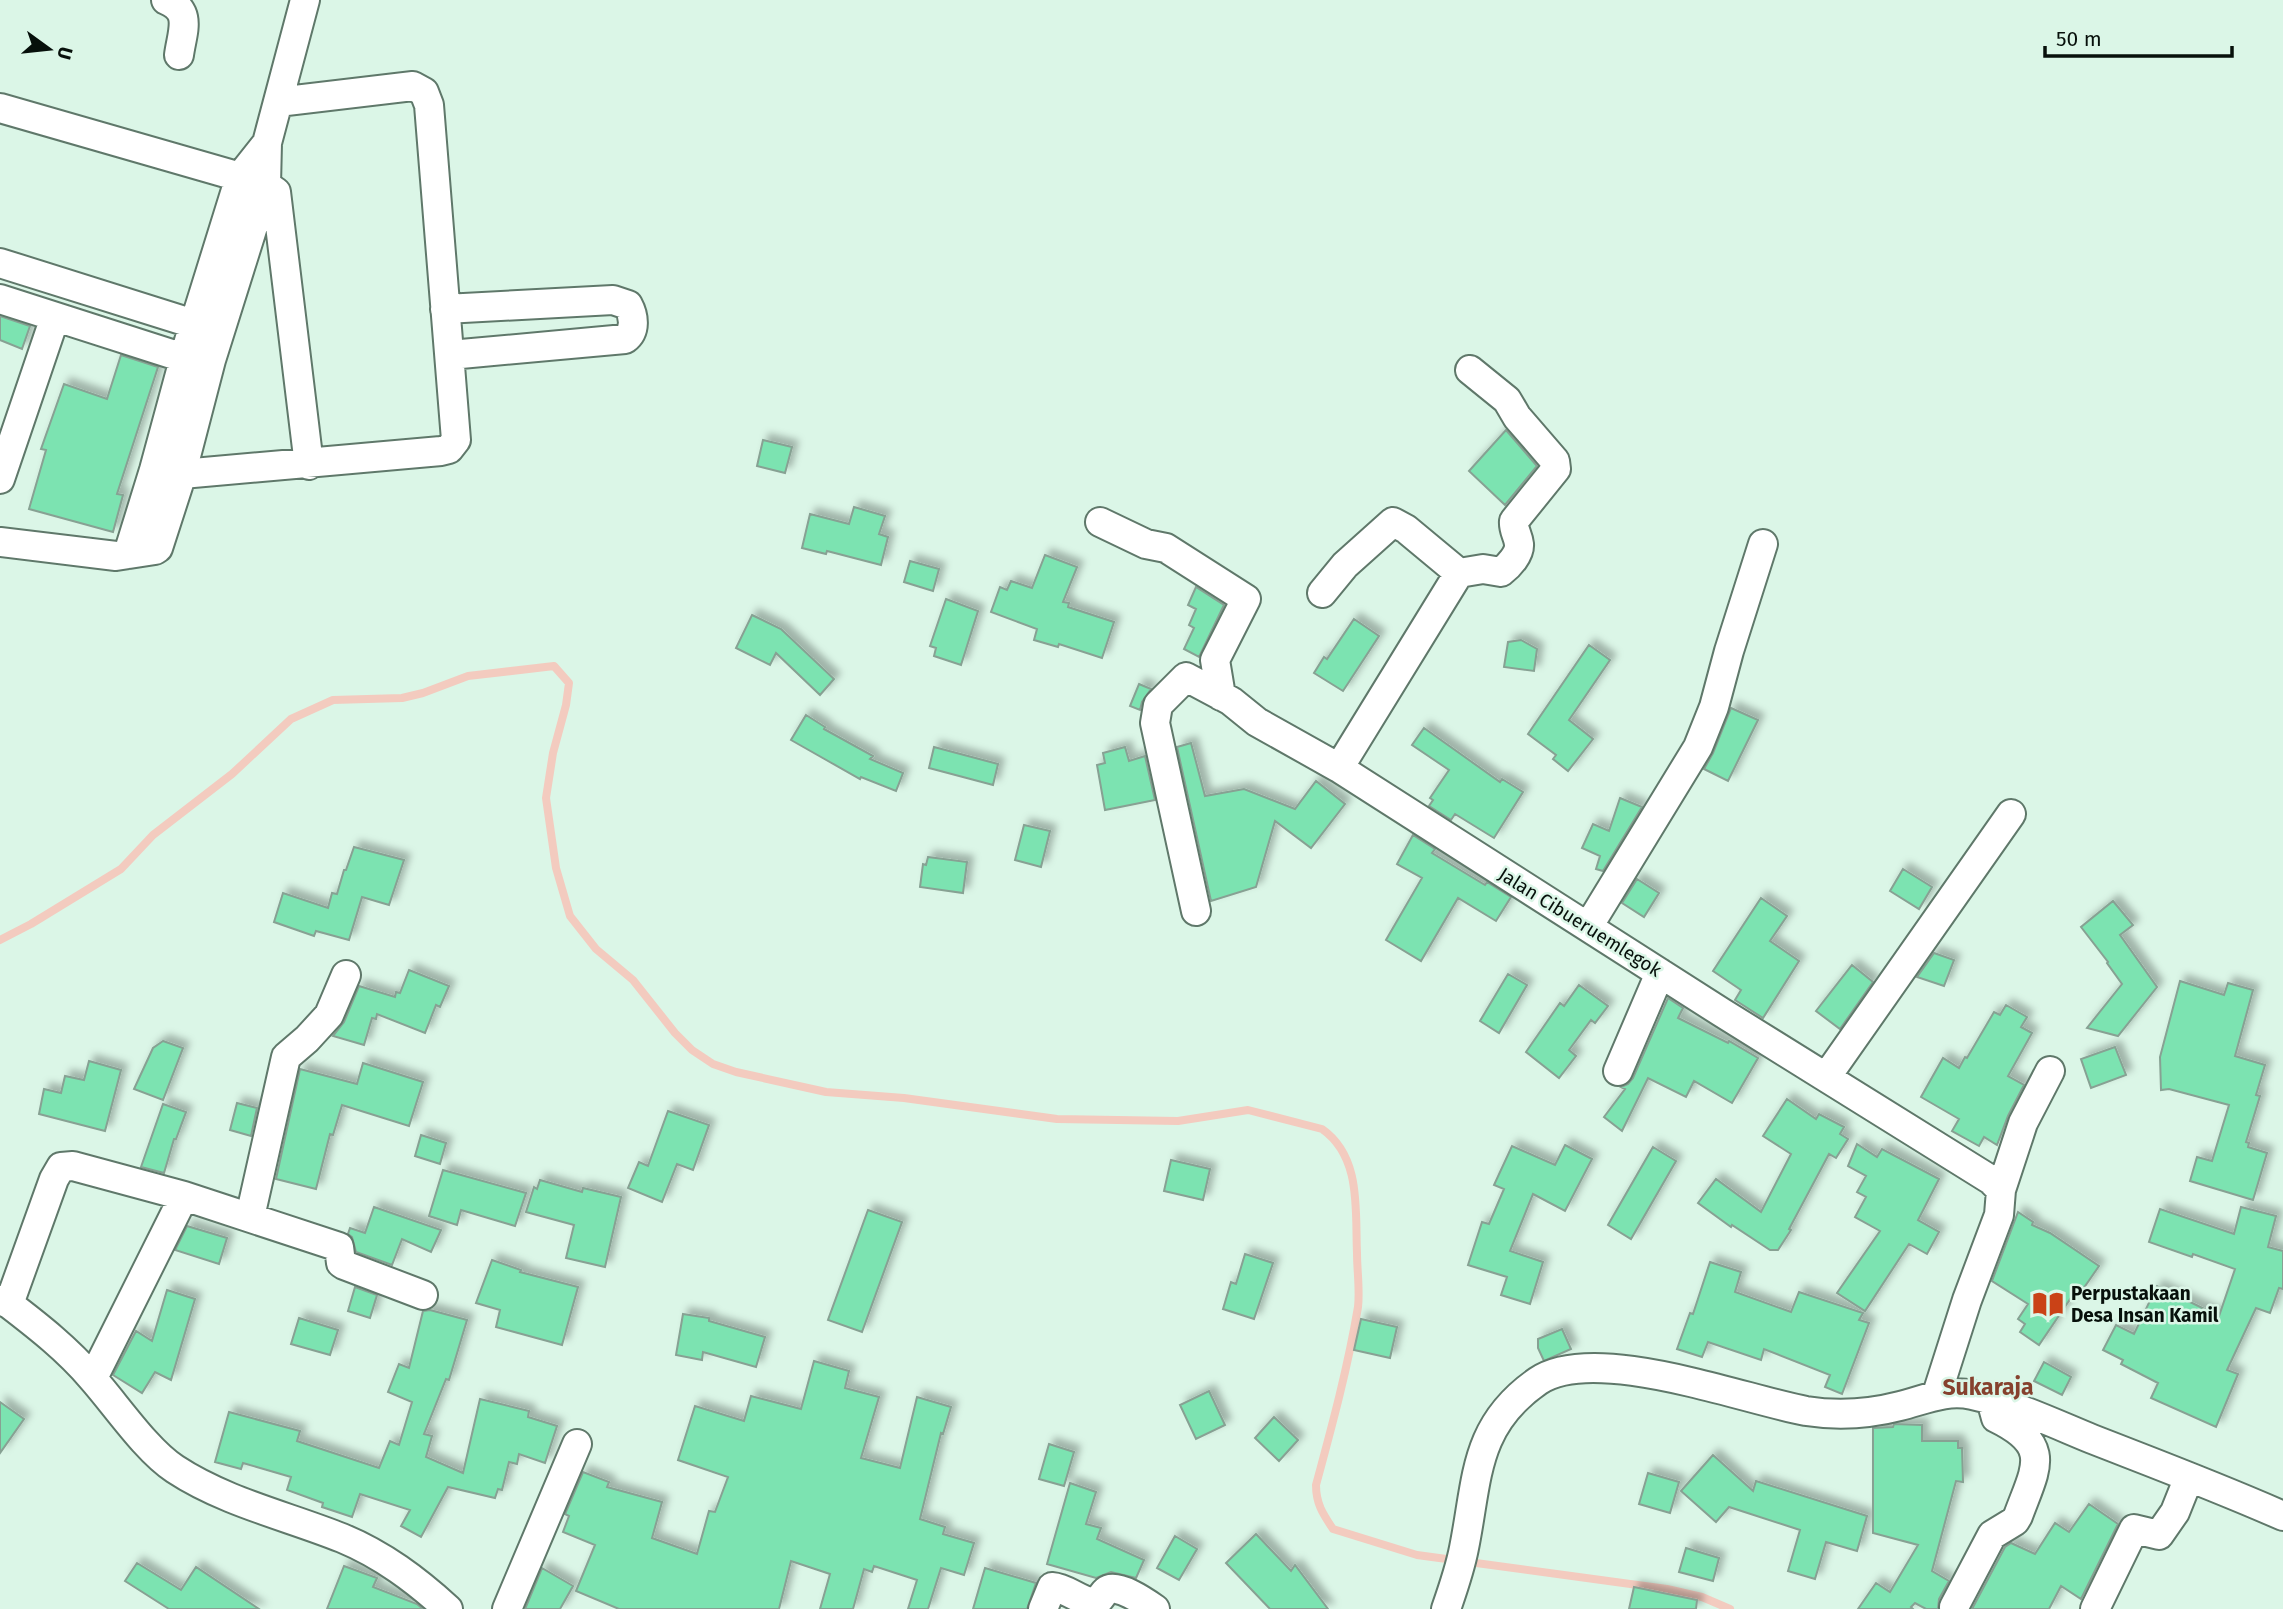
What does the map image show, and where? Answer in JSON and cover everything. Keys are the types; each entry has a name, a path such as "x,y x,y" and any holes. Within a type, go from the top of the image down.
{"street":[{"path":"166,0 180,8 184,15 179,55"},
{"path":"128,554 194,324 267,143 305,0"},
{"path":"182,474 441,451 449,449 456,440 429,105 424,92 413,86 278,102"},
{"path":"0,108 253,181 276,192 309,464"},
{"path":"0,542 116,556 158,548 182,474 253,181"},
{"path":"0,263 194,324"},
{"path":"0,299 184,358"},
{"path":"445,309 613,300 628,305 633,314 632,330 625,339 450,355"},
{"path":"0,479 55,317"},
{"path":"1322,593 1345,565 1393,522 1459,573 1483,569 1501,572 1510,565 1519,544 1514,521 1557,466 1517,417 1507,400 1470,370"},
{"path":"1100,522 1146,544 1166,548 1246,599 1215,660 1222,696"},
{"path":"1588,927 1698,747 1714,707 1763,544"},
{"path":"1339,768 1459,573"},
{"name":"Jalan Cibueruemlegok","path":"1196,911 1155,723 1158,705 1186,677 1222,696 1257,722 1339,768 1992,1180 2001,1190"},
{"path":"1827,1076 2011,814"},
{"path":"1618,1071 1660,973"},
{"path":"250,1217 286,1057 329,1015 346,975"},
{"path":"1937,1394 1966,1300 1999,1214 2001,1190 2023,1123 2050,1071"},
{"path":"423,1295 344,1265 341,1263 339,1247 184,1196 74,1166 61,1167 54,1179 4,1302 69,1351 172,1467 216,1491 344,1539 376,1555 401,1569 448,1609"},
{"path":"93,1378 184,1196"},
{"path":"1446,1609 1462,1557 1476,1471 1484,1444 1493,1428 1516,1400 1538,1381 1554,1372 1573,1367 1642,1373 1702,1384 1787,1407 1833,1414 1874,1412 1937,1394 1970,1394 2189,1477 2283,1516"},
{"path":"1954,1607 1992,1535 2015,1521 2018,1516 2035,1466 2033,1446 2025,1435 1996,1418 1993,1414 1993,1401"},
{"path":"507,1609 577,1444"},
{"path":"2095,1609 2134,1529 2159,1535 2175,1512 2189,1477"},
{"path":"1043,1609 1052,1587 1068,1590 1093,1602 1107,1590 1114,1588 1139,1598 1155,1609"}],"building":[{"path":"0,316 30,326 22,349 0,340"},
{"path":"121,355 158,367 117,494 123,495 113,532 29,509 46,450 41,449 64,384 107,399"},
{"path":"1506,430 1537,466 1505,505 1469,471"},
{"path":"763,440 792,447 785,473 757,466"},
{"path":"854,507 885,516 879,534 888,537 881,565 827,551 826,554 802,548 810,514 849,524"},
{"path":"1045,555 1077,567 1063,602 1069,603 1068,607 1114,622 1102,658 1059,644 1058,647 1034,640 1037,629 991,612 1000,587 1007,590 1011,581 1032,588"},
{"path":"910,561 939,569 933,591 904,582"},
{"path":"1196,587 1224,605 1199,657 1184,649 1194,628 1189,625 1196,609 1188,605"},
{"path":"946,599 978,611 961,665 934,656 936,648 930,646"},
{"path":"752,615 781,629 834,679 820,695 776,653 770,665 736,648"},
{"path":"1354,619 1379,636 1343,691 1314,673 1324,657 1327,659"},
{"path":"1521,640 1537,649 1534,671 1504,667 1508,642"},
{"path":"1589,645 1610,660 1569,720 1593,739 1568,771 1553,759 1556,755 1528,734"},
{"path":"1139,684 1151,689 1140,710 1130,706"},
{"path":"1731,708 1758,720 1728,781 1704,769"},
{"path":"806,715 825,727 824,729 873,756 870,759 903,773 896,791 861,777 860,779 791,740"},
{"path":"1424,728 1500,782 1502,779 1523,792 1494,838 1455,814 1451,820 1429,806 1433,800 1430,798 1449,770 1412,745"},
{"path":"1191,743 1205,796 1244,789 1295,809 1316,781 1345,804 1311,848 1275,821 1256,887 1211,901 1177,747"},
{"path":"934,747 998,764 993,785 929,768"},
{"path":"1125,747 1129,761 1145,756 1155,800 1105,810 1097,765 1105,763 1103,753"},
{"path":"1620,798 1642,807 1603,871 1596,869 1600,856 1582,848 1593,824 1609,831"},
{"path":"1024,825 1050,831 1041,867 1015,860"},
{"path":"1413,835 1435,849 1432,853 1485,885 1487,882 1511,897 1496,921 1458,898 1421,961 1386,940 1422,878 1397,864"},
{"path":"354,847 404,860 389,905 362,897 349,940 316,931 314,936 274,922 283,893 328,908 332,893 337,894"},
{"path":"928,857 967,862 963,893 920,887 923,864 926,865"},
{"path":"1903,869 1932,887 1919,909 1890,891"},
{"path":"1637,879 1659,893 1644,917 1622,903"},
{"path":"1761,898 1787,916 1770,941 1799,961 1763,1018 1735,1000 1741,990 1713,971"},
{"path":"2113,901 2133,925 2120,935 2157,987 2118,1036 2087,1028 2122,984 2081,927"},
{"path":"1934,953 1954,960 1944,986 1917,977"},
{"path":"1852,965 1873,982 1840,1029 1816,1011"},
{"path":"409,970 449,986 440,1007 436,1005 425,1033 377,1014 376,1019 372,1018 364,1045 333,1036 344,1022 359,986 395,997 396,992 400,993"},
{"path":"1508,974 1527,985 1499,1033 1480,1021"},
{"path":"2180,981 2224,995 2228,983 2253,990 2235,1056 2265,1065 2256,1095 2260,1096 2246,1142 2249,1143 2248,1147 2267,1153 2253,1200 2190,1181 2197,1157 2212,1161 2229,1105 2169,1089 2161,1090 2160,1057"},
{"path":"1579,985 1608,1006 1595,1023 1591,1020 1569,1050 1576,1056 1559,1078 1526,1052 1560,1003 1564,1006"},
{"path":"1668,998 1683,1008 1678,1018 1728,1043 1729,1041 1758,1058 1732,1103 1694,1081 1686,1097 1648,1078 1622,1131 1604,1117 1625,1089 1621,1087 1633,1078"},
{"path":"2006,1005 2027,1017 2021,1027 2032,1033 2008,1076 2024,1085 1997,1145 1984,1137 1979,1146 1952,1131 1959,1119 1921,1097 1943,1058 1959,1068 1994,1012 2000,1015"},
{"path":"163,1041 183,1048 163,1100 134,1089 153,1048"},
{"path":"2115,1047 2126,1075 2091,1088 2081,1059"},
{"path":"89,1061 121,1070 105,1131 39,1114 44,1089 61,1093 65,1076 84,1080"},
{"path":"363,1063 423,1082 409,1126 342,1105 333,1135 330,1134 316,1189 276,1179 300,1069 357,1084"},
{"path":"1787,1099 1816,1119 1819,1114 1844,1127 1840,1134 1848,1139 1836,1158 1829,1154 1789,1229 1791,1230 1778,1250 1770,1250 1698,1203 1716,1179 1761,1212 1791,1154 1763,1136"},
{"path":"237,1103 257,1108 251,1136 230,1130"},
{"path":"163,1104 186,1112 174,1139 164,1173 141,1167"},
{"path":"668,1111 709,1125 693,1170 677,1164 662,1202 628,1188 639,1162 648,1166"},
{"path":"421,1135 446,1143 440,1164 415,1156"},
{"path":"1857,1144 1877,1157 1882,1149 1939,1179 1918,1220 1939,1232 1927,1254 1909,1244 1865,1311 1837,1293 1880,1231 1855,1217 1866,1197 1857,1192 1866,1176 1848,1166"},
{"path":"1565,1145 1592,1159 1565,1211 1533,1194 1510,1251 1543,1262 1530,1304 1501,1295 1507,1277 1468,1265 1482,1222 1489,1224 1504,1189 1494,1185 1512,1146 1555,1165"},
{"path":"1653,1147 1676,1161 1631,1239 1608,1225"},
{"path":"1171,1160 1210,1169 1203,1200 1164,1191"},
{"path":"443,1170 526,1193 515,1226 461,1210 457,1225 429,1216"},
{"path":"540,1180 582,1192 583,1188 621,1197 605,1267 566,1258 574,1225 526,1212 534,1187 537,1189"},
{"path":"374,1207 441,1230 431,1252 402,1239 392,1265 356,1252 352,1237 348,1234 350,1228 365,1233"},
{"path":"2241,1207 2276,1216 2268,1247 2283,1251 2283,1289 2279,1288 2270,1313 2256,1308 2227,1370 2238,1374 2216,1427 2151,1398 2158,1383 2121,1364 2123,1360 2103,1350 2116,1325 2134,1334 2157,1286 2219,1316 2235,1269 2149,1242 2160,1209 2234,1234"},
{"path":"868,1210 902,1222 862,1332 828,1320"},
{"path":"2018,1212 2033,1222 2032,1225 2050,1233 2099,1266 2083,1289 2079,1286 2039,1345 2020,1332 2025,1324 2018,1319 2028,1304 1992,1281"},
{"path":"187,1226 227,1238 219,1264 175,1250"},
{"path":"1245,1254 1273,1263 1254,1319 1223,1309 1231,1282 1236,1284"},
{"path":"492,1260 521,1270 520,1272 578,1287 562,1345 496,1327 500,1310 476,1303"},
{"path":"1710,1262 1741,1272 1735,1292 1791,1312 1799,1292 1863,1313 1859,1320 1869,1323 1842,1394 1825,1387 1830,1375 1764,1349 1761,1360 1708,1342 1702,1357 1677,1349 1690,1313 1693,1314"},
{"path":"355,1287 377,1295 370,1318 348,1311"},
{"path":"167,1290 195,1299 171,1380 155,1372 142,1393 113,1375 136,1331 152,1341"},
{"path":"430,1310 467,1320 449,1380 446,1379 424,1434 432,1436 426,1457 463,1473 480,1399 529,1411 528,1417 557,1426 545,1463 519,1454 517,1464 509,1462 502,1490 498,1489 495,1498 448,1487 421,1537 401,1526 410,1510 360,1494 352,1517 322,1507 323,1503 287,1490 291,1477 243,1463 241,1469 215,1462 229,1412 300,1431 297,1441 379,1468 390,1441 399,1445 412,1402 388,1392 399,1364 409,1368 423,1311"},
{"path":"683,1314 709,1318 709,1321 765,1337 756,1367 703,1352 702,1360 676,1355"},
{"path":"299,1318 338,1330 330,1355 291,1344"},
{"path":"1361,1319 1397,1327 1390,1358 1354,1350"},
{"path":"1562,1329 1571,1349 1544,1361 1538,1348 1538,1339"},
{"path":"814,1361 849,1371 845,1388 879,1397 861,1458 900,1468 917,1397 951,1407 943,1434 941,1433 920,1519 945,1527 943,1534 974,1543 964,1575 941,1568 928,1609 908,1609 917,1580 874,1566 872,1572 864,1569 853,1609 820,1609 830,1574 791,1561 779,1609 619,1609 576,1591 595,1545 563,1532 569,1516 565,1514 583,1472 609,1482 607,1487 662,1502 652,1538 697,1554 709,1511 715,1512 728,1477 678,1460 695,1406 744,1421 751,1396 801,1409"},
{"path":"2044,1362 2071,1377 2062,1395 2034,1381"},
{"path":"1209,1391 1225,1425 1196,1439 1180,1405"},
{"path":"0,1402 24,1419 0,1453"},
{"path":"1274,1417 1298,1440 1279,1461 1255,1438"},
{"path":"1894,1424 1922,1425 1922,1441 1958,1441 1958,1448 1962,1448 1963,1482 1956,1481 1932,1571 1949,1581 1939,1599 1938,1609 1926,1609 1915,1603 1911,1607 1913,1609 1858,1609 1876,1583 1890,1592 1918,1545 1873,1533 1873,1428 1893,1427"},
{"path":"1049,1444 1074,1452 1064,1486 1039,1479"},
{"path":"1713,1455 1753,1491 1756,1481 1867,1516 1857,1551 1826,1542 1815,1579 1788,1571 1800,1530 1729,1507 1716,1522 1681,1491"},
{"path":"1648,1473 1679,1482 1670,1513 1639,1504"},
{"path":"1070,1483 1096,1492 1086,1524 1101,1528 1097,1539 1144,1560 1136,1578 1111,1572 1096,1578 1047,1564"},
{"path":"2089,1504 2118,1524 2081,1599 2061,1586 2049,1609 1972,1609 2005,1547 2011,1543 2035,1554 2055,1523 2069,1532"},
{"path":"1256,1534 1291,1571 1295,1565 1328,1609 1270,1609 1226,1563"},
{"path":"1175,1536 1197,1549 1179,1580 1157,1568"},
{"path":"1686,1548 1719,1558 1713,1581 1679,1572"},
{"path":"137,1563 181,1590 196,1567 259,1609 169,1609 125,1581"},
{"path":"344,1566 377,1578 373,1587 417,1604 423,1609 327,1609"},
{"path":"542,1568 573,1586 560,1609 525,1609"},
{"path":"985,1568 1036,1583 1027,1609 973,1609"},
{"path":"1634,1587 1697,1600 1696,1609 1629,1609"}],"waterway":[{"path":"0,940 121,869 153,835 232,774 291,719 333,700 402,698 468,676 554,666 569,683 546,798 556,868 570,916 596,949 633,980 692,1050 713,1064 736,1072 826,1092 904,1098 1057,1119 1178,1121 1248,1110 1322,1129 1344,1154 1354,1186 1359,1287 1349,1352 1316,1485 1319,1503 1333,1529 1417,1555 1667,1589 1702,1597 1730,1609"}],"place":[{"name":"Perpustakaan Desa Insan Kamil","path":"2048,1304"}],"district":[{"name":"Sukaraja","path":"1988,1387"}]}
